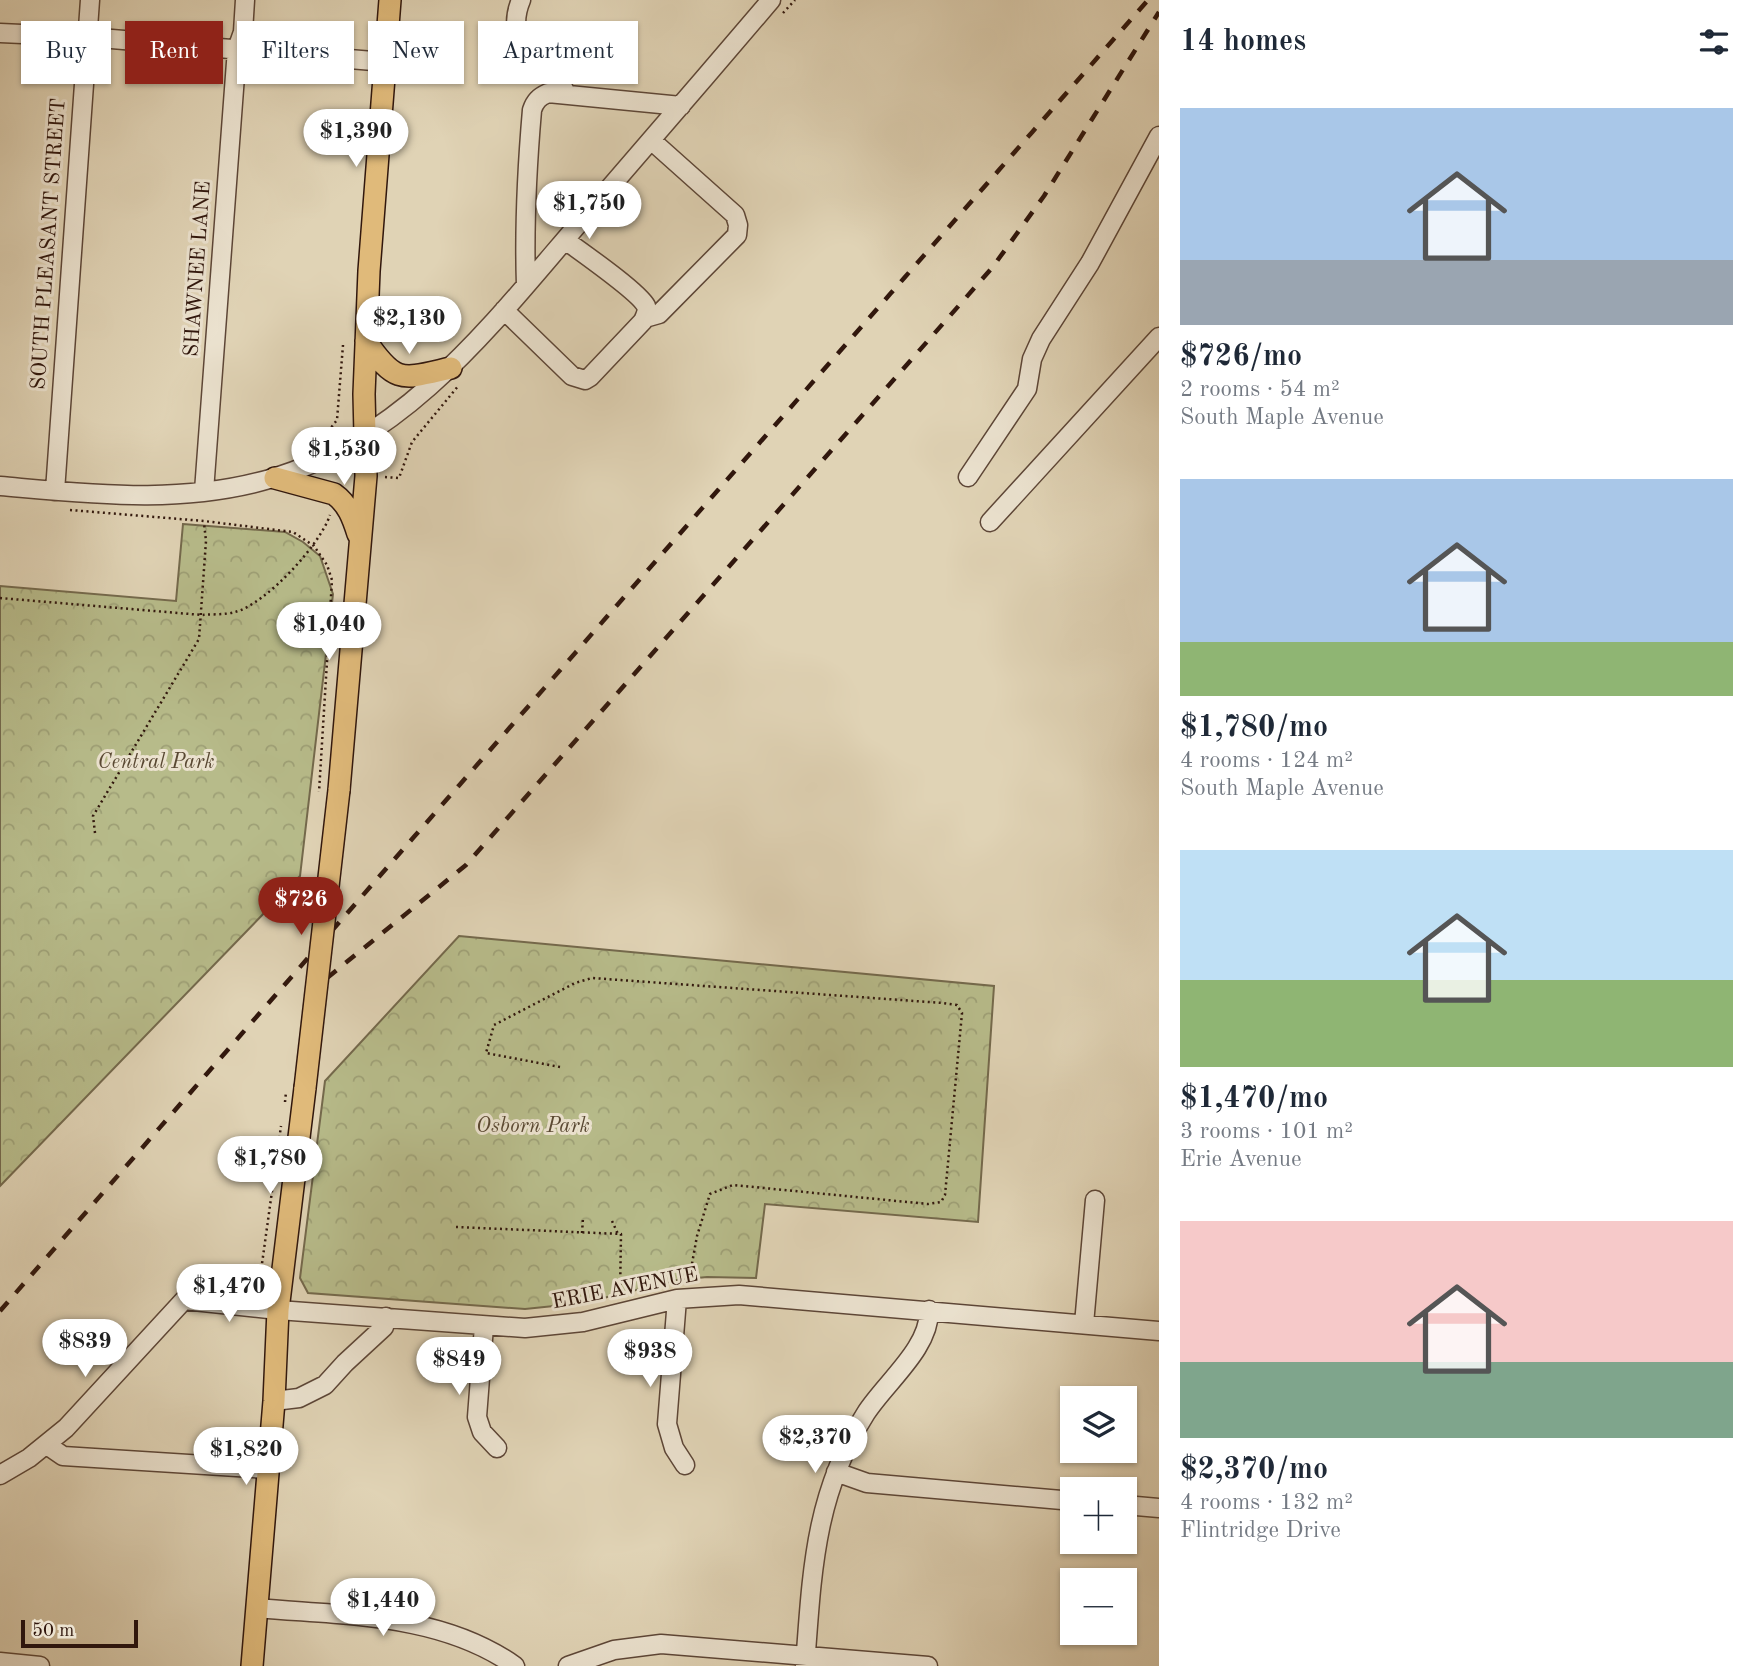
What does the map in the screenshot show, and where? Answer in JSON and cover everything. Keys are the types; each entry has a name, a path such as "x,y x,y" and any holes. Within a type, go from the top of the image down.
{"main road":[{"path":"388,21 390,0"},
{"path":"252,1666 274,1401 278,1310 305,1088 329,793 366,477 366,341 384,84"},
{"path":"366,341 380,361 396,375 415,376 451,368"},
{"path":"275,478 324,489 342,499 352,514 360,538"}],"street":[{"name":"SOUTH PLEASANT STREET","path":"89,21 90,0"},
{"name":"SHAWNEE LANE","path":"244,21 245,0"},
{"path":"521,0 514,17 517,37 531,58 562,83 566,94"},
{"path":"0,486 149,497 204,491 275,478 365,436 387,422 451,368 526,285 771,0"},
{"path":"0,33 21,34"},
{"path":"111,39 237,49"},
{"name":"SHAWNEE LANE","path":"204,491 237,49"},
{"name":"SOUTH PLEASANT STREET","path":"55,491 85,84"},
{"path":"526,285 524,247 532,110 540,97 548,93 566,94 681,106"},
{"path":"968,477 1027,389 1032,359 1041,339 1090,262 1159,136"},
{"path":"645,318 659,314 737,235 738,225 735,215 651,140"},
{"path":"504,310 572,376 585,380 645,318 645,305 565,240"},
{"path":"990,522 1159,337"},
{"path":"1084,1324 1095,1200"},
{"name":"ERIE AVENUE","path":"47,1445 184,1300 484,1326 549,1326 583,1322 681,1298 739,1295 1159,1331"},
{"path":"681,1298 667,1424 674,1448 685,1465"},
{"path":"805,1661 813,1560 822,1516 836,1472 866,1413 922,1341 928,1326 929,1310"},
{"path":"274,1401 299,1398 325,1385 384,1327 386,1317"},
{"path":"484,1326 477,1417 482,1432 498,1448"},
{"path":"0,1475 47,1445 63,1456 268,1469"},
{"path":"836,1472 867,1483 1060,1500"},
{"path":"1137,1506 1159,1508"},
{"path":"257,1608 405,1621 434,1627 489,1649 515,1666"},
{"path":"568,1666 614,1650 661,1644 805,1661 928,1666"},
{"path":"0,1662 40,1666"}],"path":[{"path":"315,438 314,436 330,429 337,420 342,394 343,345"},
{"path":"423,416 429,419"},
{"path":"68,510 293,532 314,546 327,565 332,580 329,793"},
{"path":"0,598 202,615 235,612 261,599 314,546 330,516"},
{"path":"95,833 93,816 199,639 206,541 204,522"},
{"path":"559,1068 486,1053 494,1025 575,983 592,978 943,1003 957,1005 962,1013 945,1195 941,1202 928,1204 733,1185 722,1188 710,1194 681,1298"},
{"path":"283,1112 285,1102"},
{"path":"237,1290 256,1284 261,1271 281,1123"},
{"path":"582,1233 583,1219"},
{"path":"612,1221 618,1234 621,1234 620,1312"},
{"path":"456,1227 618,1234"}],"green space":[{"name":"Central Park","path":"183,524 285,532 320,556 333,594 300,876 0,1186 0,586 176,601"},
{"name":"Osborn Park","path":"459,936 994,986 978,1222 765,1204 756,1278 707,1277 677,1280 583,1303 525,1309 308,1293 300,1278 325,1081"}],"railway":[{"path":"0,1311 1148,0"},
{"path":"327,978 466,865 992,268 1044,196 1159,12"}]}
